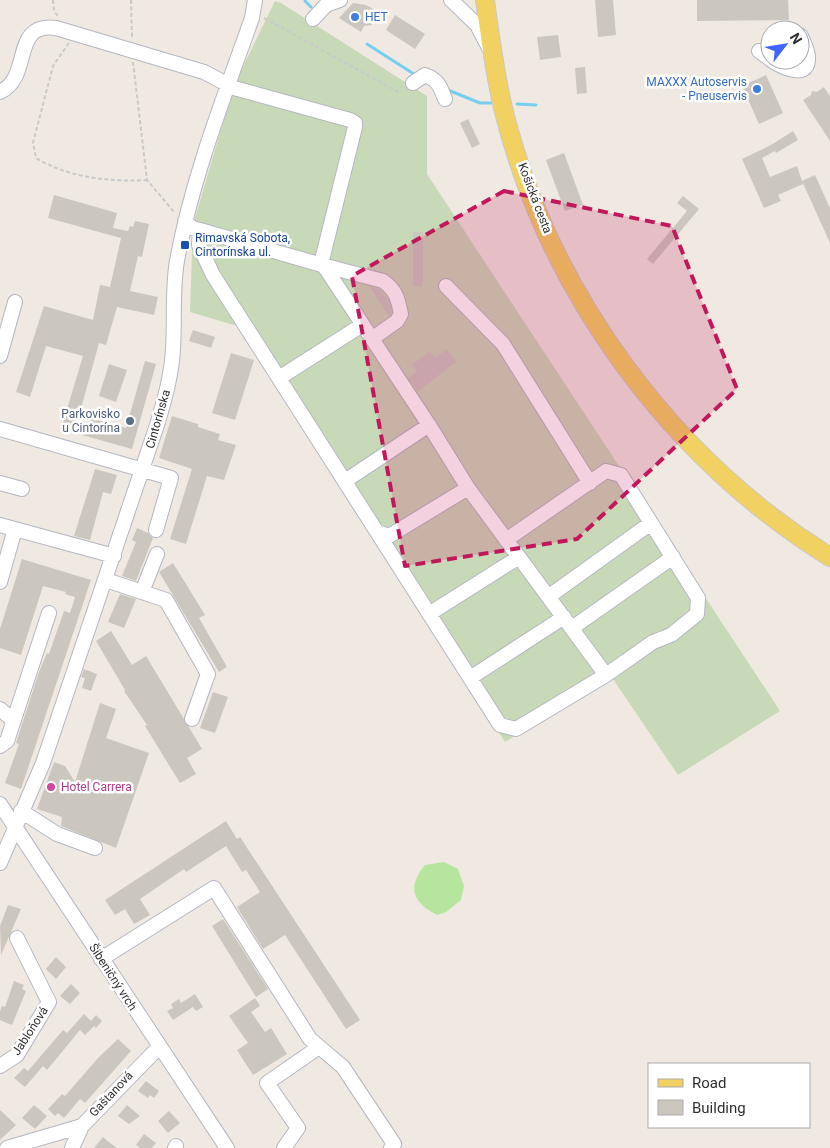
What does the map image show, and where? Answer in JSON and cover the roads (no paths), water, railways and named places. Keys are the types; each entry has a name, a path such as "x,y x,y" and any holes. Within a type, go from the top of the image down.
{"main road":[{"name":"Košická cesta","path":"485,0 492,54 505,114 543,221 582,299 634,377 674,427 722,476 799,537 830,557"}],"street":[{"path":"313,18 326,5 340,0"},
{"path":"451,0 477,25 492,54"},
{"name":"Cintorínska","path":"0,863 43,763 143,470 168,386 173,350 176,264 182,219 254,6"},
{"path":"0,92 8,89 17,78 26,43 31,32 43,26 204,72 228,85 355,123 322,265 334,279 468,488 606,675"},
{"path":"413,83 425,75 433,78 439,82 445,99"},
{"path":"182,219 192,228 383,281 392,287 398,296 401,314 397,321 372,338"},
{"path":"200,230 200,245 213,275 500,725 516,729 606,675 653,642 671,635 697,614 698,598 621,475 606,472 506,540"},
{"path":"446,286 503,344 590,482"},
{"path":"0,356 16,302"},
{"path":"279,378 362,325"},
{"path":"345,481 429,425"},
{"path":"0,429 171,478 156,530"},
{"path":"0,483 22,489"},
{"path":"377,532 389,536 468,488"},
{"path":"548,597 651,523"},
{"path":"0,525 114,556"},
{"path":"0,582 15,529"},
{"path":"142,592 157,554"},
{"path":"470,678 568,622 672,557"},
{"path":"429,614 519,558"},
{"path":"106,580 166,600 208,674 192,719"},
{"path":"0,746 7,741 49,613"},
{"path":"0,709 14,721"},
{"name":"Šibeničný vrch","path":"0,804 14,828 227,1148"},
{"path":"21,811 57,834 95,848"},
{"path":"101,959 214,888 310,1038 343,1066 394,1144 391,1148"},
{"name":"Jabloňová","path":"0,1066 17,1055 49,1002 17,938"},
{"name":"Gaštanová","path":"72,1148 82,1126 159,1047"},
{"path":"284,1148 298,1128 267,1083 319,1047"},
{"path":"8,1148 82,1126"}],"waterway":[{"path":"305,1 311,7"},
{"path":"367,44 417,76"},
{"path":"448,90 480,103 491,103"},
{"path":"517,104 536,105"}],"place":[{"name":"HET","path":"355,17"},
{"name":"MAXXX Autoservis - Pneuservis","path":"757,89"},
{"name":"Rimavská Sobota, Cintorínska ul.","path":"185,245"},
{"name":"Parkovisko u Cintorína","path":"130,421"},
{"name":"Hotel Carrera","path":"51,787"}]}
